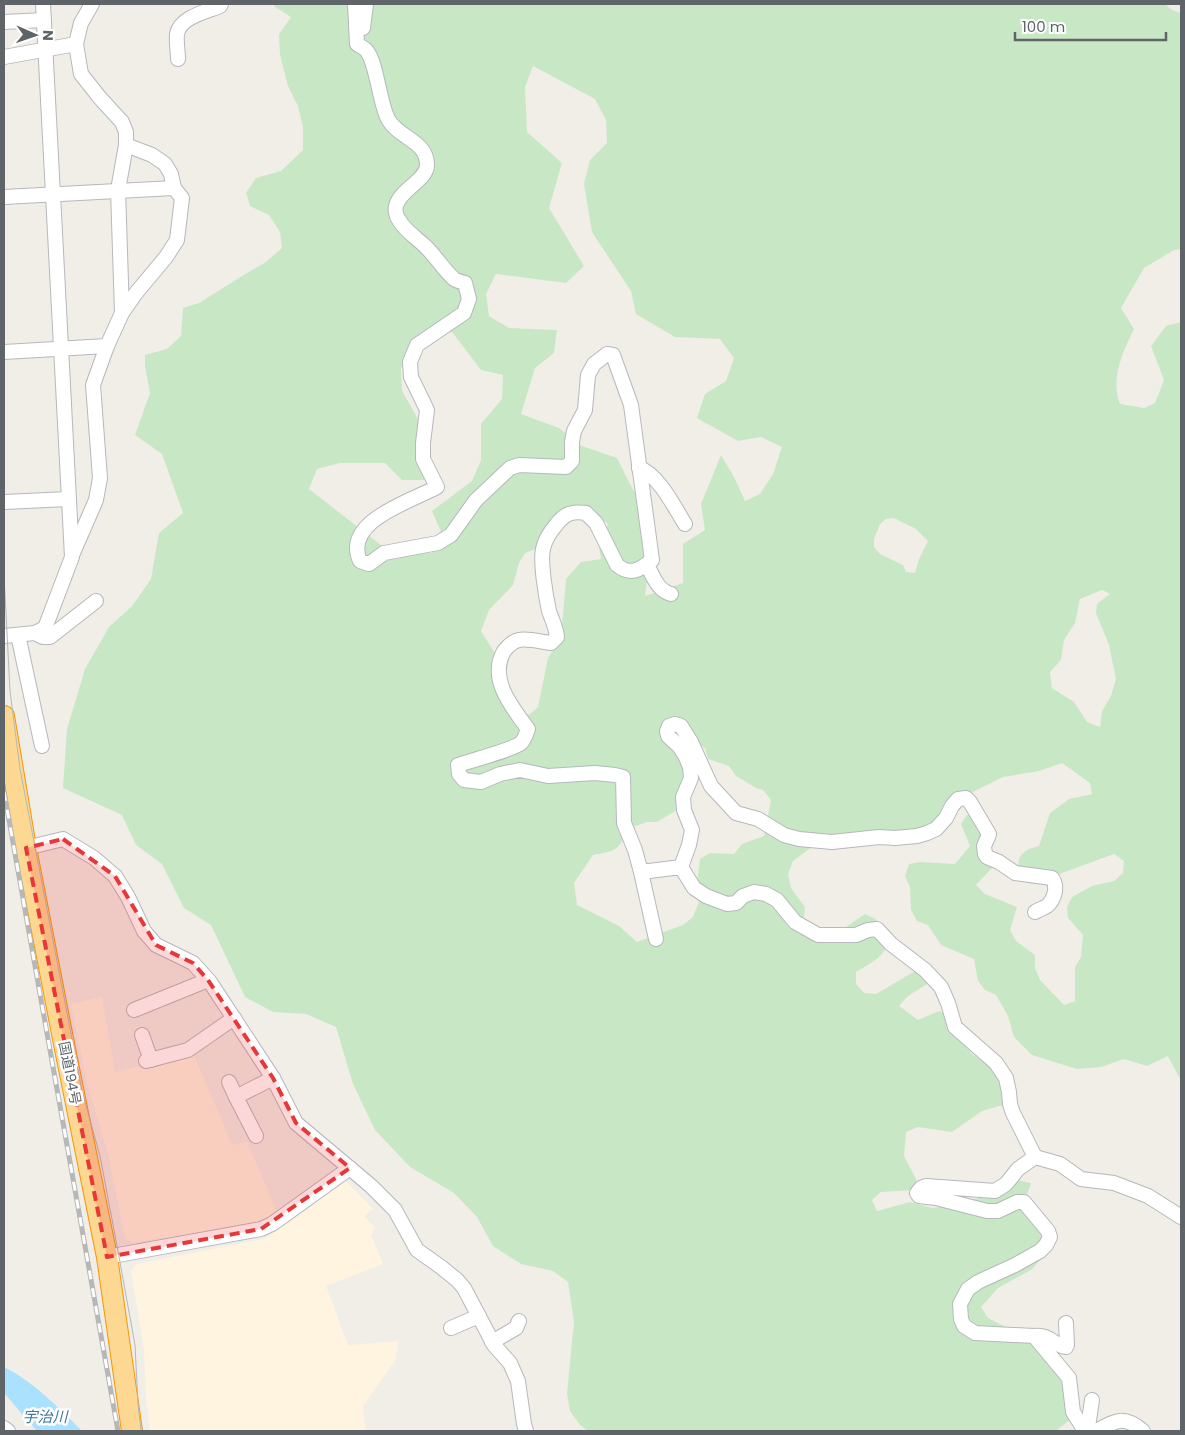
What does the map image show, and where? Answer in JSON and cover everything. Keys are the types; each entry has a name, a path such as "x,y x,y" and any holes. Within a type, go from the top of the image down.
{"highway":[{"name":"国道194号","path":"4,716 26,848 107,1257 132,1431"}],"street":[{"path":"43,4 72,557"},
{"path":"92,4 81,23 76,44 81,74 122,122 126,132 126,145 118,190 122,313"},
{"path":"356,4 357,44 367,50"},
{"path":"366,4 363,33 384,109 389,121 418,144 426,156 428,167 424,174 401,196 396,204 395,212 399,221 426,247 455,280 465,283 469,299 464,313 417,345 410,362 411,377 427,410 423,459 437,487 390,509 374,519 362,533 356,553 360,561 370,564 384,553 438,543 451,535 476,500 510,468 518,465 566,467 572,461 574,431 585,410 588,375 594,364 607,354 613,355 631,405 652,560 643,568 629,572 623,570 617,565 596,523 586,513 574,512 561,518 548,535 543,550 544,581 549,611 556,628 557,637 551,643 519,640 508,646 500,658 499,681 505,697 528,729 520,743 511,748 458,765 459,774 464,780 481,782 500,774 520,770 548,776 595,772 623,778 624,824 635,850 656,939"},
{"path":"178,59 177,32 182,24 191,18 223,6"},
{"path":"4,22 44,20"},
{"path":"4,57 76,44"},
{"path":"35,634 45,628 96,500 100,478 93,384 122,313 177,240 182,198 174,188 165,164 126,145"},
{"path":"4,196 174,188"},
{"path":"4,352 107,346"},
{"path":"639,468 648,473 666,493 685,524"},
{"path":"4,502 68,499"},
{"path":"647,565 660,588 671,594"},
{"path":"42,746 11,635 35,634 50,637 96,600"},
{"path":"681,867 692,830 684,810 683,797 691,778 690,767 685,755 679,746 668,736 669,726 675,724 681,726 691,742 711,786 736,813 758,819 784,835 798,839 832,842 878,837 917,836 936,829 946,818 952,806 958,800 966,798 989,834 984,846 984,854 987,857 999,862 1015,873 1052,878 1055,882 1056,891 1048,905 1035,912"},
{"path":"26,848 63,838 94,858 115,876 128,897 144,931 156,945 193,963 208,980 273,1078 296,1123 372,1186 394,1210 417,1250 446,1271 464,1288 492,1342 510,1363 518,1381 526,1431"},
{"path":"641,872 681,867"},
{"path":"681,867 694,888 706,896 727,904 736,903 743,896 754,892 766,894 777,900 795,922 818,934 856,935 868,930 877,929 891,944 925,970 941,987 955,1027 996,1063 1006,1078 1013,1113 1035,1157 1060,1164 1081,1178 1114,1183 1148,1196 1181,1217"},
{"path":"134,1010 208,980"},
{"path":"142,1035 148,1060 188,1050 234,1018"},
{"path":"236,1097 273,1078"},
{"path":"228,1082 256,1136"},
{"path":"1035,1157 1018,1169 1006,1184 995,1191 926,1186 917,1193 919,1196 936,1198 987,1212 998,1211 1017,1202 1024,1202 1048,1231 1050,1238 1040,1250 968,1289 960,1304 961,1319 964,1326 975,1333 1047,1337 1060,1346 1066,1347 1066,1323"},
{"path":"107,1257 261,1229 272,1224 350,1168"},
{"path":"451,1328 479,1316"},
{"path":"492,1342 516,1328 519,1321"},
{"path":"1034,1336 1069,1378 1073,1412 1086,1431"},
{"path":"1086,1431 1092,1400"},
{"path":"1096,1431 1123,1421 1130,1421 1144,1431"},
{"path":"4,1428 8,1431"}],"highlighted area":[{"path":"63,839 115,876 156,945 193,963 208,980 273,1078 296,1123 350,1168 261,1229 107,1257 26,848"}],"shaded area":[{"path":"102,997 115,1072 193,1053 232,1145 247,1142 278,1214 257,1224 132,1243 125,1238 108,1154 87,1083 71,1004"},
{"path":"345,1180 373,1209 364,1216 375,1228 371,1235 383,1264 326,1286 348,1345 398,1341 396,1359 363,1406 366,1431 150,1431 144,1350 131,1271 137,1264 264,1239 304,1212"}],"green space":[{"path":"274,4 1165,4 1172,10 1181,13 1181,249 1174,250 1144,268 1121,308 1134,329 1119,365 1116,385 1120,404 1144,408 1155,403 1164,380 1151,346 1166,326 1181,322 1181,1078 1168,1056 1147,1066 1124,1059 1101,1067 1077,1069 1032,1055 1014,1037 1008,1016 996,995 985,990 978,981 974,959 941,945 928,925 917,921 911,910 910,887 905,876 909,864 920,862 955,864 970,846 961,824 967,815 978,813 992,832 992,868 976,885 985,894 1017,907 1010,930 1016,941 1035,955 1035,968 1040,980 1064,1005 1075,1001 1075,967 1081,957 1083,935 1068,918 1067,907 1072,897 1092,886 1114,881 1123,873 1124,861 1114,854 1032,884 1021,880 1018,867 1020,857 1026,851 1039,846 1050,813 1069,799 1092,794 1090,783 1062,763 1039,771 1003,777 951,803 929,830 823,839 793,861 788,874 791,888 805,907 804,918 812,928 846,927 865,914 881,925 887,939 884,952 874,961 856,972 856,984 864,993 876,994 915,971 926,972 927,984 907,997 899,1006 918,1020 939,1011 950,1016 959,1039 972,1054 1001,1074 1006,1104 982,1111 952,1132 918,1127 906,1132 904,1156 916,1179 917,1190 881,1192 872,1200 877,1211 910,1202 932,1208 956,1205 978,1198 1008,1178 1031,1183 1027,1195 1032,1217 1052,1231 1047,1253 1031,1270 998,1288 981,1307 988,1318 1052,1350 1072,1418 1056,1431 588,1431 580,1425 570,1411 567,1394 574,1322 568,1282 553,1271 521,1264 493,1246 477,1217 454,1193 410,1167 375,1130 353,1084 336,1027 306,1014 273,1012 245,997 211,925 184,908 162,864 136,845 122,815 63,788 67,729 85,669 109,627 132,606 151,579 159,533 183,513 162,454 135,435 150,393 145,355 167,349 181,336 183,308 199,303 266,262 282,248 280,232 269,215 250,206 246,193 256,178 281,171 303,150 303,127 298,106 288,86 280,55 279,34 291,17 275,7","holes":["533,66 595,99 606,120 607,143 590,160 584,184 592,232 631,291 636,314 675,337 720,339 734,358 726,381 705,394 697,418 738,441 761,437 782,447 773,474 760,494 745,501 721,455 701,504 705,530 683,544 683,583 645,596 651,546 648,515 617,458 582,446 559,428 521,414 535,368 554,353 557,330 509,328 489,316 486,294 496,274 566,283 584,266 549,208 562,163 527,132 525,87","452,332 481,370 503,375 502,399 481,424 481,460 472,481 432,511 441,532 432,553 385,548 309,489 317,469 340,463 385,463 402,480 424,480 426,433 402,391 401,368 430,334","590,510 608,524 599,547 601,559 581,562 566,579 561,637 548,658 538,707 529,715 505,708 495,687 494,652 481,631 489,610 513,585 519,563 525,553 547,545 568,519","894,518 916,529 928,541 919,559 915,573 906,572 903,565 880,554 874,547 874,539 880,524 886,519","1102,590 1110,594 1097,604 1096,613 1109,645 1116,679 1111,696 1102,711 1100,727 1087,722 1074,702 1052,688 1050,672 1061,660 1064,640 1075,623 1080,599","695,742 705,748 708,759 729,766 736,776 763,790 771,800 764,836 742,844 734,854 710,853 700,859 697,883 702,894 693,917 683,925 637,942 619,926 577,905 574,883 593,855 611,851 618,847 625,830 647,822 657,822 687,804 697,783 686,749"]}],"water":[{"name":"宇治川","path":"4,1367 36,1388 82,1431 37,1431 4,1393"}],"tram line":[{"path":"4,575 10,691 20,769 82,1091 100,1156 118,1251 135,1345 141,1431"}],"railway":[{"path":"4,792 118,1431"}]}
